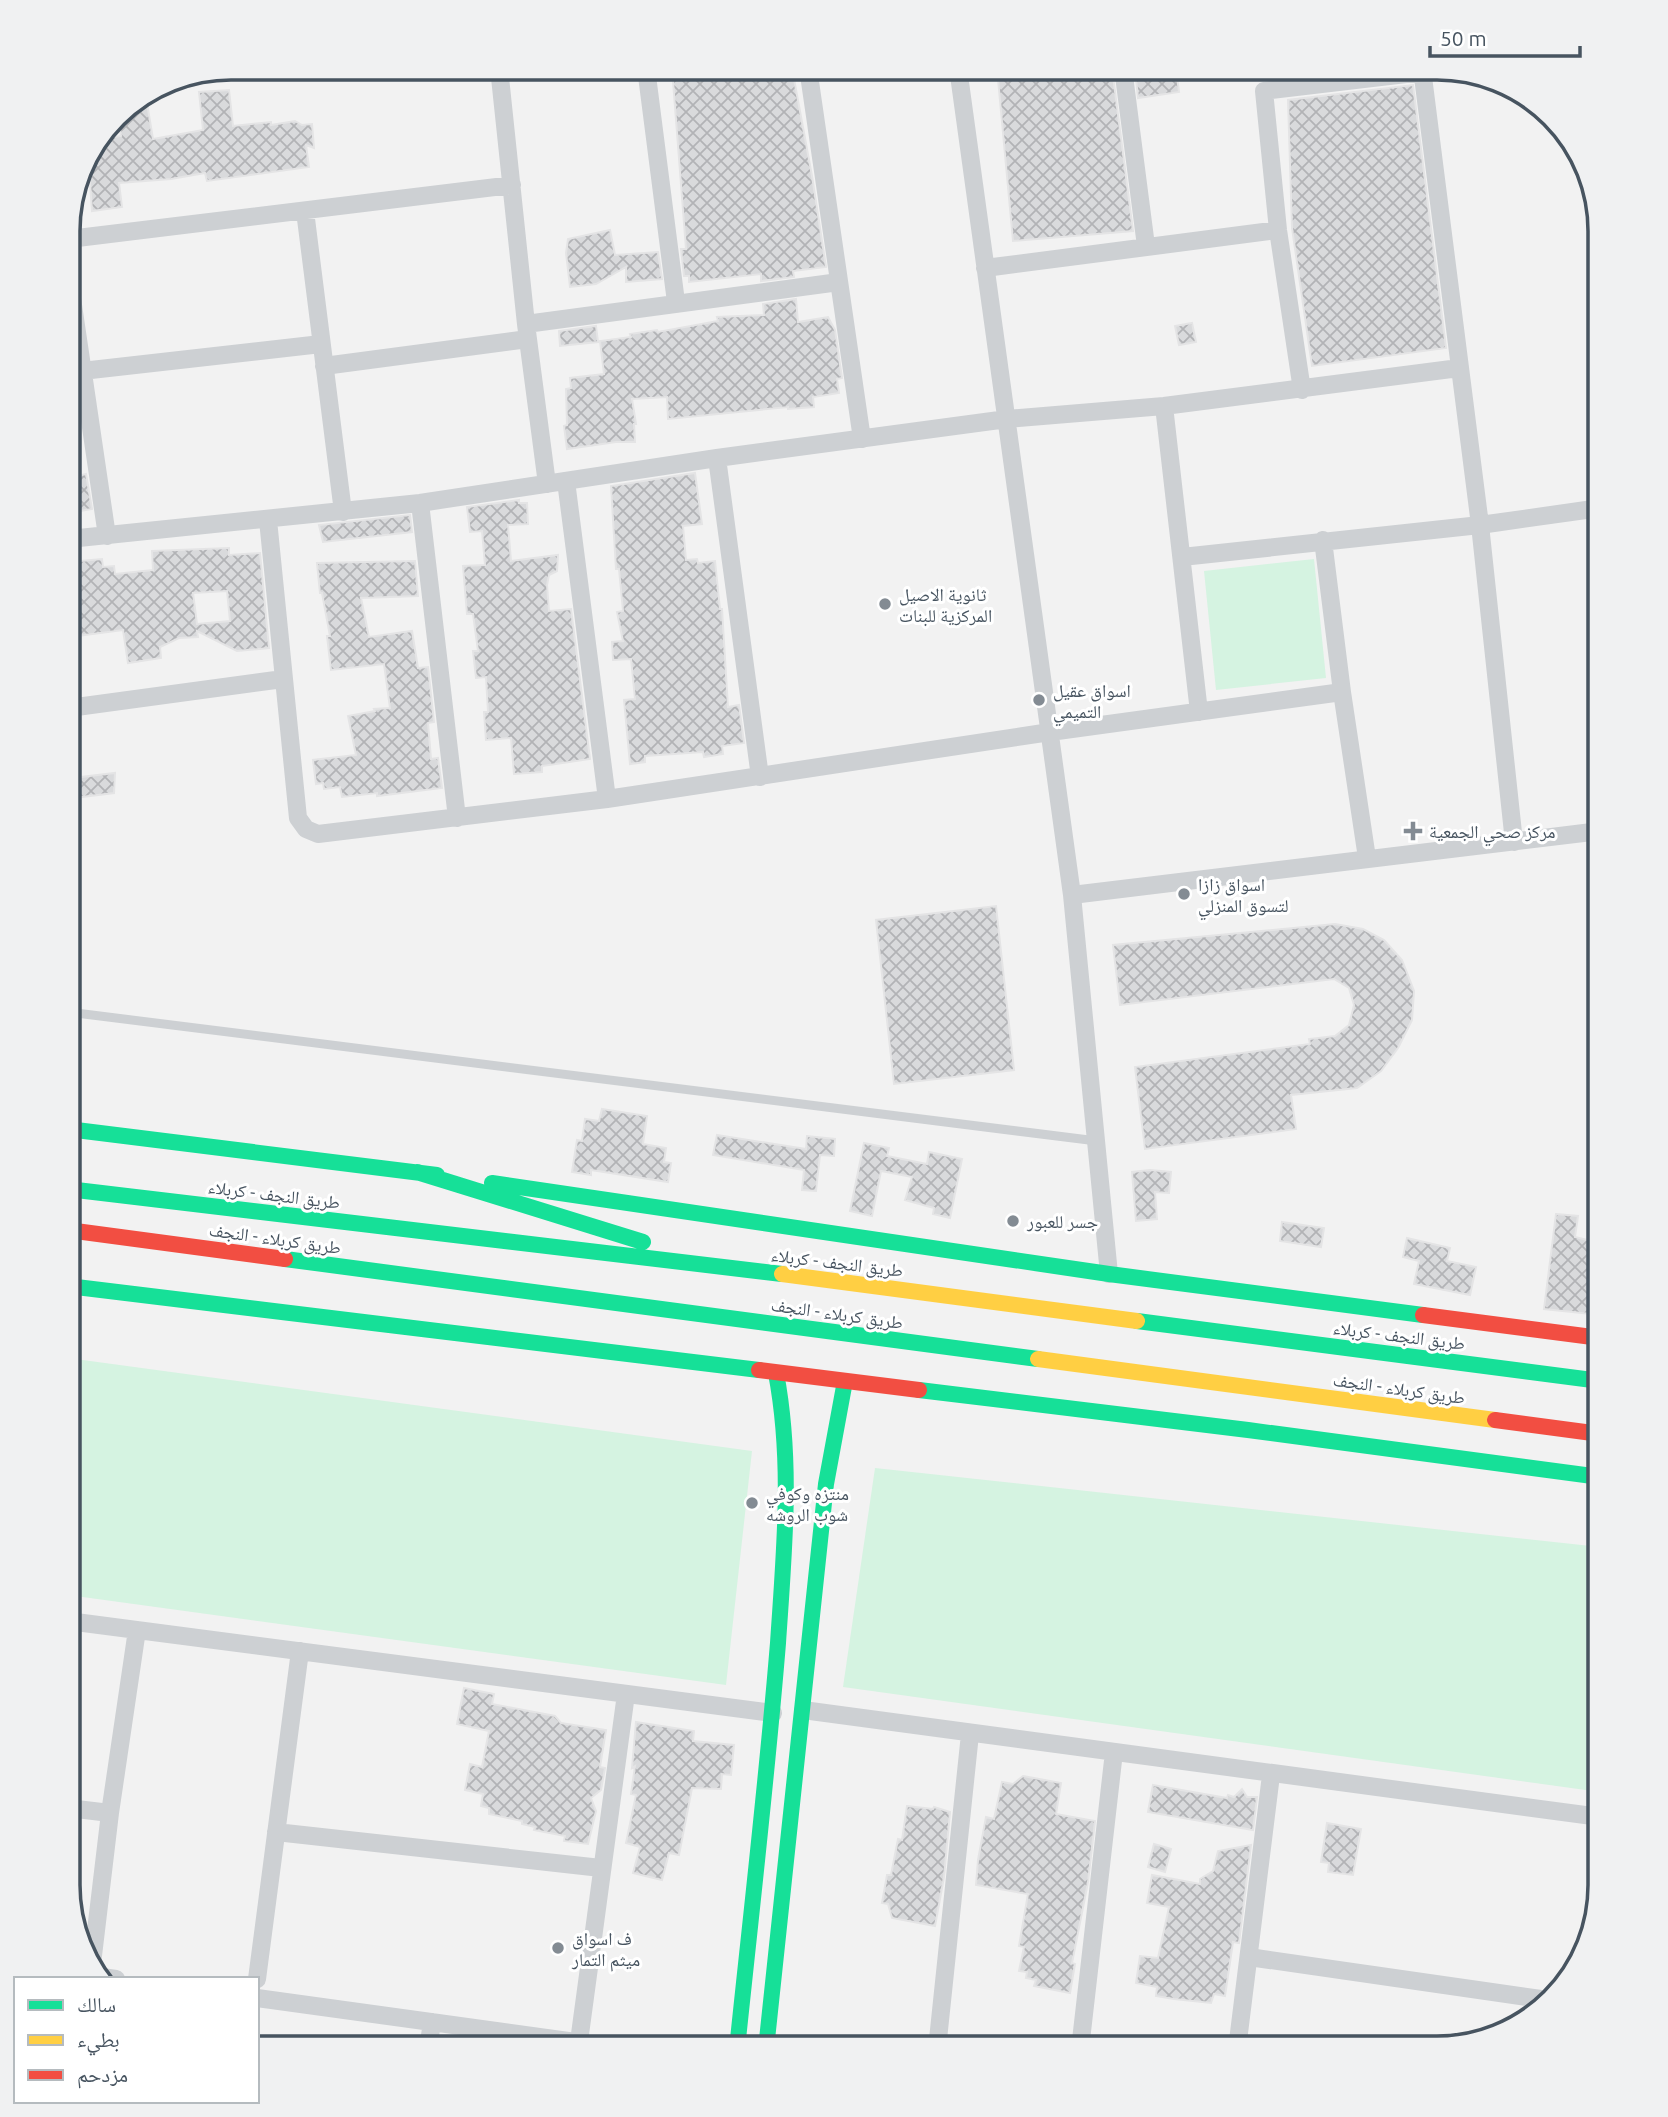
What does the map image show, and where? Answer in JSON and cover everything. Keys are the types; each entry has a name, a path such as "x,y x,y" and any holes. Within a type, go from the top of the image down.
{"main road":[{"path":"80,1131 417,1172 1109,1274 1588,1336"},
{"path":"417,1172 726,1267"},
{"name":"طريق النجف - کربلاء","path":"80,1190 726,1267 1588,1379"},
{"name":"طريق کربلاء - النجف","path":"80,1232 1588,1432"},
{"path":"80,1288 1235,1429 1588,1475"},
{"path":"738,2036 773,1713 787,1489 786,1424 776,1373"},
{"path":"767,2036 826,1484 845,1381"},
{"path":"787,1489 791,1479 805,1472 820,1476 826,1484"}],"street":[{"path":"500,81 527,331 547,484"},
{"path":"648,81 676,302"},
{"path":"810,81 862,439"},
{"path":"960,81 1072,895 1109,1274"},
{"path":"1125,81 1146,246"},
{"path":"1302,390 1278,230 1264,91 1339,81"},
{"path":"1423,81 1480,524 1514,842"},
{"path":"81,238 512,185"},
{"path":"304,211 343,512"},
{"path":"985,268 1278,230"},
{"path":"324,366 676,302 839,282"},
{"path":"82,371 321,344"},
{"path":"81,363 107,536"},
{"path":"81,539 420,503 717,458 1007,419 1164,406 1459,368"},
{"path":"1164,406 1199,712"},
{"path":"717,458 760,776"},
{"path":"566,481 607,799"},
{"path":"420,503 457,818"},
{"path":"1182,558 1588,510"},
{"path":"268,520 298,818 306,829 318,834 607,799 1050,732 1342,692"},
{"path":"1323,540 1367,858"},
{"path":"81,706 283,679"},
{"path":"1072,895 1588,833"},
{"path":"80,1623 773,1713"},
{"path":"94,1947 110,1813 137,1630"},
{"path":"257,1977 300,1651"},
{"path":"579,2036 626,1694"},
{"path":"803,1710 1588,1815"},
{"path":"938,2036 970,1734"},
{"path":"1081,2036 1114,1752"},
{"path":"1239,2036 1271,1774"},
{"path":"80,1809 110,1813"},
{"path":"276,1832 601,1868"},
{"path":"1249,1957 1536,1998"},
{"path":"259,1998 521,2036"},
{"path":"430,2036 432,2022"}],"lane":[{"path":"81,1014 1097,1140"}],"green space":[{"path":"1314,559 1326,678 1216,690 1204,571"},
{"path":"80,1360 752,1451 726,1685 80,1597"},
{"path":"875,1468 1588,1546 1588,1790 843,1687"}],"building":[{"path":"673,81 794,81 826,267 793,271 794,277 761,281 761,274 689,282 689,276 684,276 681,249 686,249"},
{"path":"998,81 1114,81 1133,231 1013,241"},
{"path":"1136,81 1178,81 1179,92 1138,98"},
{"path":"1413,85 1446,348 1312,366 1292,228 1288,100"},
{"path":"229,90 233,126 295,121 302,125 312,124 314,148 306,145 309,167 207,181 205,173 119,183 122,207 92,211 90,179 106,147 114,137 121,136 120,130 147,106 153,139 203,130 199,92"},
{"path":"610,230 615,255 658,252 662,279 626,282 626,267 596,284 570,287 566,253 568,239"},
{"path":"796,299 798,322 828,317 835,330 842,378 837,379 839,393 813,397 814,407 788,407 668,419 667,397 632,399 636,424 635,442 567,449 564,426 567,425 566,389 571,388 570,378 604,374 600,341 718,321 717,317 764,315 763,304"},
{"path":"1192,323 1196,342 1179,345 1175,326"},
{"path":"596,326 598,342 560,346 559,331"},
{"path":"695,473 702,524 683,526 686,560 697,559 698,563 715,561 722,609 728,707 739,705 744,743 722,746 723,754 704,757 703,752 645,756 645,762 630,764 624,700 635,699 631,659 613,660 612,642 623,641 617,612 623,611 619,569 616,569 611,486"},
{"path":"86,474 92,509 81,511 81,475"},
{"path":"519,500 519,503 527,503 528,524 508,525 511,561 558,555 557,571 549,575 547,585 549,611 571,609 590,759 542,766 542,772 514,774 511,738 486,740 486,677 476,678 473,651 478,651 473,614 467,614 463,566 485,565 482,531 470,532 467,507"},
{"path":"410,515 412,532 323,542 319,525"},
{"path":"229,548 229,555 260,553 269,648 237,651 197,631 198,637 179,638 160,647 161,658 128,663 123,630 81,635 81,561 102,559 103,567 114,566 115,574 153,570 152,551","holes":["227,591 230,621 197,624 193,593"]},
{"path":"415,561 418,596 361,598 369,637 412,631 418,668 428,667 434,722 428,723 431,759 438,758 442,788 377,796 377,793 342,797 340,787 324,789 323,783 316,784 313,760 356,755 348,716 390,708 384,664 331,670 327,636 330,636 320,593 317,563"},
{"path":"115,773 114,793 81,797 81,777"},
{"path":"996,906 1014,1070 894,1084 876,920"},
{"path":"1335,924 1363,929 1384,940 1402,960 1414,991 1412,1020 1398,1048 1381,1071 1357,1088 1291,1095 1296,1129 1145,1149 1135,1067 1310,1044 1309,1039 1335,1036 1349,1025 1354,1005 1349,988 1334,979 1120,1005 1113,945"},
{"path":"602,1109 647,1116 643,1144 666,1148 664,1162 671,1163 668,1182 591,1170 591,1175 572,1172 577,1140 582,1141 585,1119 599,1121"},
{"path":"717,1135 806,1149 807,1136 835,1139 834,1156 820,1155 816,1191 802,1190 804,1170 713,1155"},
{"path":"864,1143 889,1148 887,1156 927,1164 929,1152 962,1159 950,1218 933,1214 934,1208 905,1200 912,1177 881,1171 872,1216 850,1211"},
{"path":"1132,1172 1171,1172 1169,1193 1155,1192 1157,1219 1136,1221"},
{"path":"1556,1214 1578,1216 1575,1237 1588,1240 1588,1314 1544,1309"},
{"path":"1282,1222 1324,1228 1321,1247 1280,1241"},
{"path":"1407,1238 1450,1248 1447,1261 1476,1267 1470,1295 1414,1284 1419,1261 1403,1257"},
{"path":"464,1688 494,1694 492,1704 555,1716 561,1723 606,1730 600,1767 605,1768 601,1790 591,1798 596,1811 588,1844 564,1841 565,1836 534,1830 535,1827 522,1824 522,1821 489,1814 489,1808 481,1806 483,1794 465,1790 470,1764 482,1767 489,1731 457,1724"},
{"path":"636,1722 694,1731 693,1741 734,1745 731,1775 722,1774 721,1789 692,1788 679,1855 669,1853 662,1880 633,1873 640,1847 626,1843 636,1795 631,1794"},
{"path":"1023,1776 1061,1783 1056,1814 1095,1821 1088,1882 1072,1963 1075,1964 1070,1993 1034,1986 1036,1980 1026,1978 1027,1972 1019,1971 1024,1947 1019,1946 1028,1894 976,1885 986,1817 994,1819 1002,1782 1013,1784"},
{"path":"1153,1785 1227,1798 1228,1795 1234,1797 1242,1789 1247,1797 1257,1797 1253,1830 1148,1812"},
{"path":"907,1806 934,1807 950,1812 944,1877 935,1926 892,1918 888,1904 882,1903 898,1839 902,1840"},
{"path":"1327,1823 1361,1829 1353,1875 1328,1872 1329,1863 1321,1862"},
{"path":"1154,1844 1171,1849 1165,1872 1148,1867"},
{"path":"1251,1845 1239,1943 1233,1942 1225,1996 1214,1994 1211,2003 1174,1999 1156,1996 1157,1987 1136,1983 1140,1956 1158,1958 1169,1907 1147,1903 1152,1875 1200,1884 1200,1879 1213,1871 1218,1851"}],"traffic: fast":[{"path":"80,1131 437,1175"},
{"path":"417,1172 643,1242"},
{"path":"492,1183 1109,1274 1423,1315"},
{"path":"80,1190 782,1274"},
{"path":"285,1259 1038,1359"},
{"path":"80,1288 759,1370"},
{"path":"1137,1321 1588,1379"},
{"path":"738,2036 769,1744 783,1575 786,1474 776,1373"},
{"path":"767,2036 826,1484 845,1381"},
{"path":"919,1390 1588,1475"}],"traffic: slow":[{"path":"782,1274 1137,1321"},
{"path":"1038,1359 1495,1420"}],"traffic: jam":[{"path":"80,1232 285,1259"},
{"path":"1423,1315 1588,1336"},
{"path":"759,1370 919,1390"},
{"path":"1495,1420 1588,1432"}],"place":[{"name":"ثانوية الاصيل المركزية للبنات","path":"885,604"},
{"name":"اسواق عقيل التميمي","path":"1039,700"},
{"name":"مركز صحي الجمعية","path":"1413,831"},
{"name":"اسواق زازا لتسوق المنزلي","path":"1184,894"},
{"name":"جسر للعبور","path":"1013,1221"},
{"name":"منتزه وكوفي شوب الروشه","path":"752,1503"},
{"name":"ف اسواق ميثم التمار","path":"558,1948"}]}
